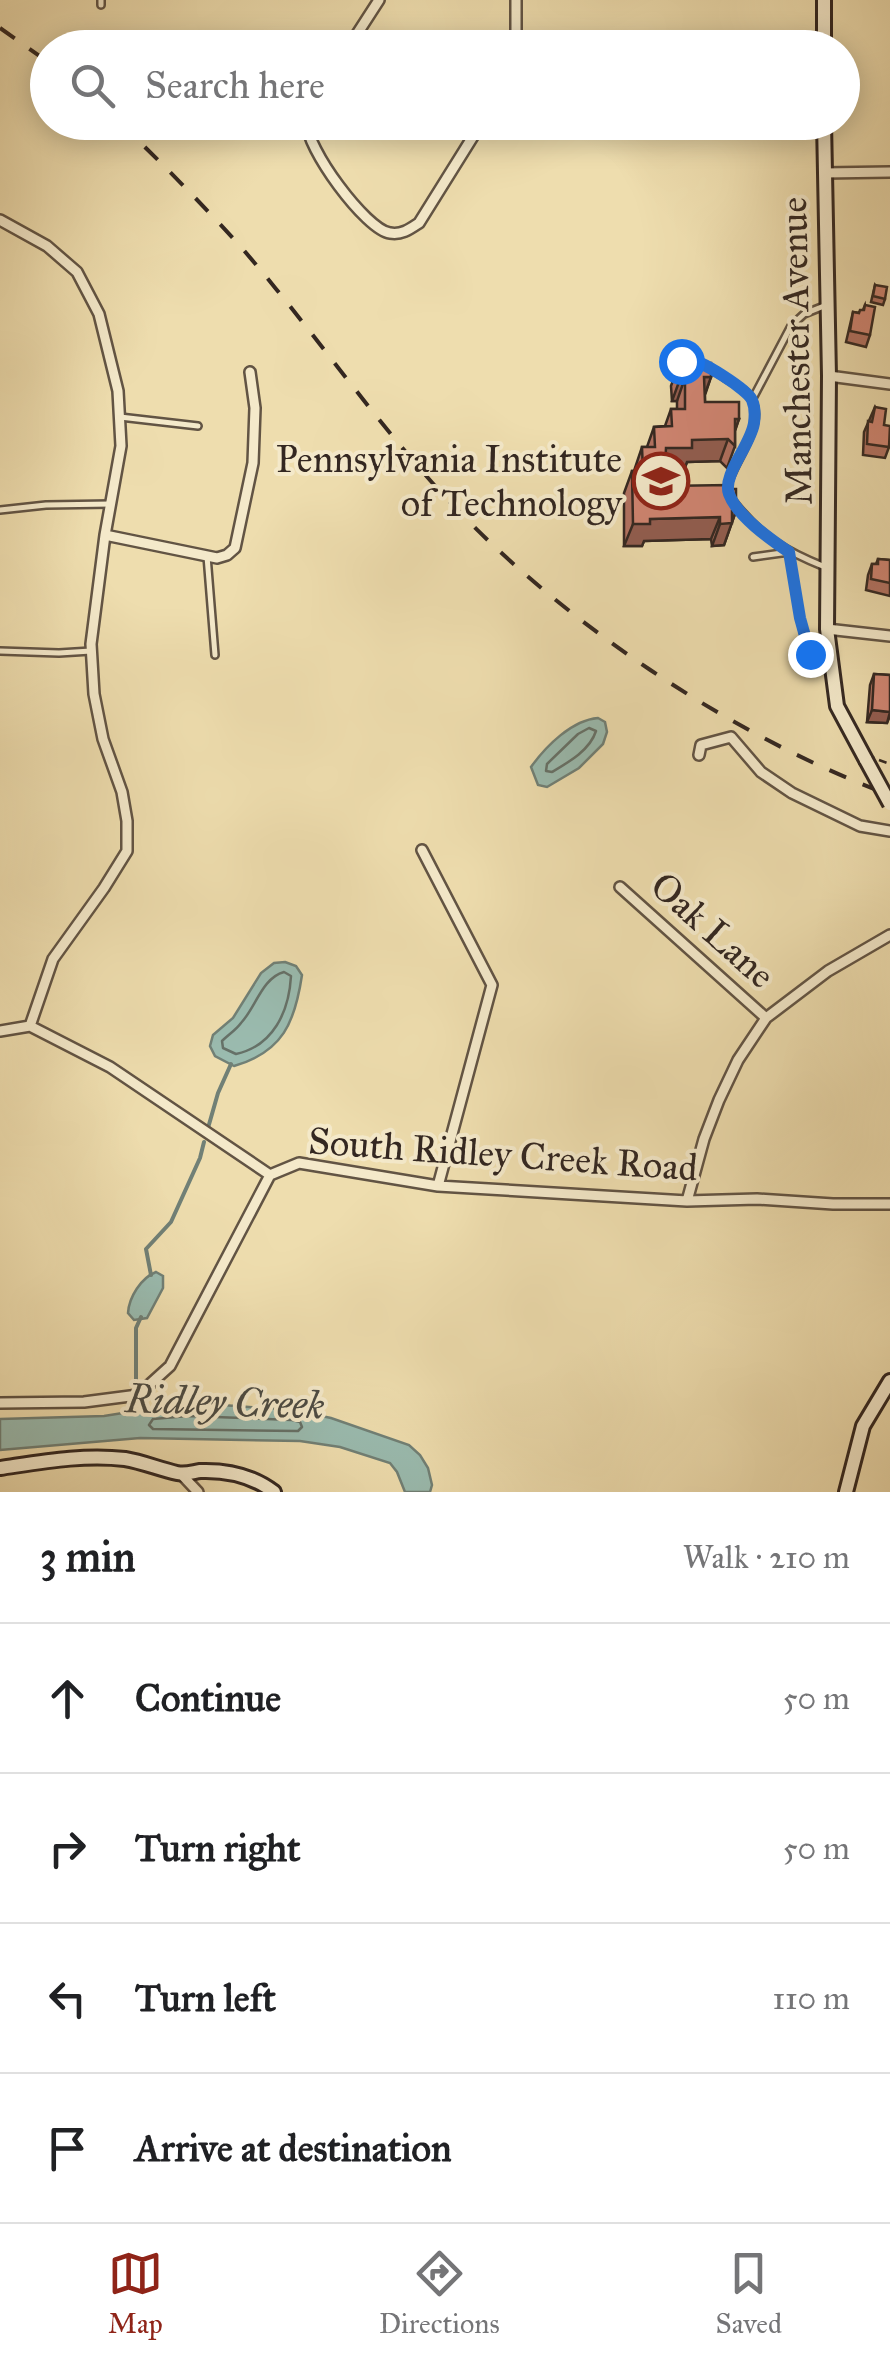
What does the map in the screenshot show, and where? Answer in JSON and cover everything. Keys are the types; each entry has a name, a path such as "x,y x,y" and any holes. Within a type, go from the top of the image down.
{"street":[{"path":"360,30 379,0"},
{"path":"516,0 516,30"},
{"path":"824,0 824,30"},
{"path":"310,140 318,156 371,223 387,233 404,232 420,223 471,140"},
{"name":"Manchester Avenue","path":"824,140 829,376 828,629 837,706 872,760 890,805"},
{"path":"824,173 890,172"},
{"path":"0,220 47,246 77,272 99,314 118,391 122,446 105,534 91,651 94,694 128,821 126,851 53,960 30,1026"},
{"path":"105,534 216,558 235,548 252,463 255,408 250,372"},
{"path":"829,376 890,384"},
{"path":"828,629 890,636"},
{"path":"699,755 701,745 730,737 761,772 792,793 860,826 890,831"},
{"path":"422,850 492,985 438,1186"},
{"name":"Oak Lane","path":"620,887 766,1018"},
{"path":"687,1201 718,1100 766,1018 828,971 890,935"},
{"path":"0,1031 30,1026 110,1067 270,1176"},
{"name":"South Ridley Creek Road","path":"0,1403 84,1402 138,1395 147,1389 170,1366 270,1176 299,1164 438,1186 687,1201 757,1199 890,1204"},
{"path":"846,1492 863,1426 890,1381"},
{"path":"0,1468 96,1457 140,1462 181,1474 235,1474 260,1482 274,1492"},
{"path":"181,1474 198,1492"}],"lane":[{"path":"752,400 791,326 804,314 827,304"},
{"path":"681,361 699,362 746,392 752,400 752,431 730,475 727,490 732,501 748,520 789,552 828,568"},
{"path":"120,418 198,426"},
{"path":"0,510 111,504"},
{"path":"753,556 789,552"},
{"path":"789,552 810,654"},
{"path":"207,556 215,655"},
{"path":"0,650 91,651"}],"path":[{"path":"872,760 890,764"}],"water":[{"path":"598,718 605,722 607,732 603,744 579,768 547,787 538,785 531,767 544,751 569,729"},
{"path":"274,963 296,966 302,975 284,1033 264,1052 234,1066 215,1056 210,1046 213,1035 233,1018 261,973"},
{"path":"156,1272 163,1276 163,1288 147,1318 134,1320 128,1313 133,1295"},
{"path":"222,1405 293,1410 331,1418 409,1445 428,1468 430,1492 405,1492 390,1463 340,1447 300,1441 140,1438 0,1450 0,1419 104,1416 154,1408"}],"building":[{"path":"875,285 887,287 885,299 873,296"},
{"path":"865,305 875,307 870,335 850,331 853,312 859,313"},
{"path":"679,363 711,363 711,377 704,377 705,402 739,402 739,419 735,419 735,446 728,439 692,440 692,448 666,448 664,486 729,485 729,489 736,489 732,523 720,524 720,517 650,519 650,524 633,524 632,471 643,471 642,447 655,447 654,427 672,426 671,409 685,409 685,378 680,379"},
{"path":"875,407 886,409 884,425 890,426 889,447 867,444 868,421 872,422"},
{"path":"878,559 890,560 890,583 871,579 872,564 878,564"},
{"path":"874,674 890,675 890,712 872,710"}],"waterway":[{"path":"208,1128 231,1064"},
{"path":"151,1275 146,1249 171,1222 204,1142"},
{"name":"Ridley Creek","path":"136,1386 136,1328 141,1317"}],"railway":[{"path":"0,28 30,49"},
{"path":"137,140 241,247 447,499 543,589 596,632 711,708 770,741 890,795"}],"place":[{"name":"Pennsylvania Institute of Technology","path":"661,481"}],"route":[{"path":"681,361 699,362 746,392 752,400 752,431 730,475 727,490 748,520 789,552 810,654"}]}
